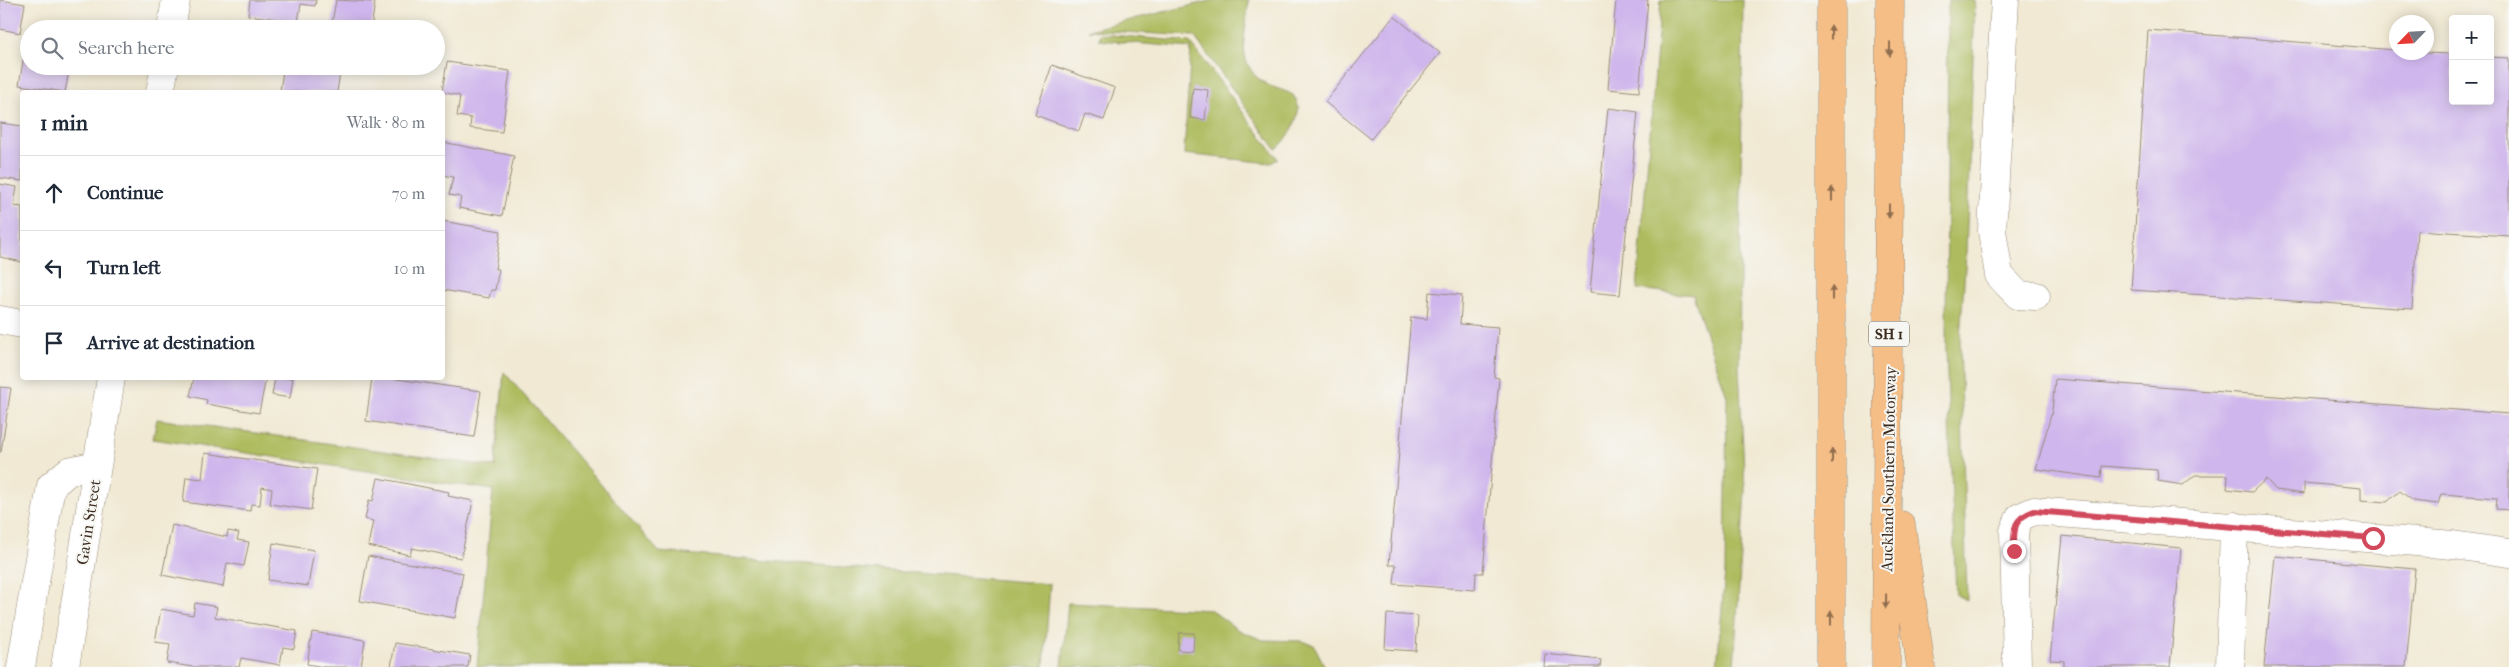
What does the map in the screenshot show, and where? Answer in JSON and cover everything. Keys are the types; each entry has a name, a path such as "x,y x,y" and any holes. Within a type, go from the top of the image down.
{"highway":[{"path":"1831,0 1831,667"},
{"name":"Auckland Southern Motorway","path":"1886,667 1889,442 1890,0"},
{"path":"1889,442 1921,667"}],"street":[{"path":"173,20 176,0"},
{"path":"2005,0 1992,231 1999,275 2018,295 2036,296"},
{"path":"160,90 163,75"},
{"path":"0,320 20,324"},
{"name":"Gavin Street","path":"65,667 111,380"},
{"path":"21,667 51,486 68,471 98,465"},
{"path":"2016,667 2014,531 2020,517 2034,511 2453,545 2509,553"},
{"path":"2230,667 2234,526"}],"green space":[{"path":"1214,0 1249,0 1244,47 1250,68 1257,77 1268,85 1293,95 1297,102 1298,111 1295,124 1284,142 1276,149 1194,36 1088,30"},
{"path":"1661,0 1743,0 1739,367 1745,490 1734,667 1717,667 1725,572 1727,397 1693,295 1637,289"},
{"path":"1948,0 1975,0 1966,254 1960,338 1967,600 1956,595 1946,349"},
{"path":"1100,34 1190,42 1278,159 1271,163 1184,154 1191,48 1099,40"},
{"path":"504,372 659,552 1050,584 1044,667 477,667 493,490 153,439 157,419 495,467"},
{"path":"1068,603 1211,610 1238,630 1263,640 1302,641 1314,645 1325,667 1062,667"}],"building":[{"path":"0,0 25,4 22,20 20,20 20,33 0,29"},
{"path":"250,0 316,0 315,6 301,4 298,20 248,15"},
{"path":"336,0 375,2 372,20 333,20"},
{"path":"1616,0 1648,0 1639,92 1608,89"},
{"path":"1394,16 1440,53 1371,139 1325,102"},
{"path":"2148,30 2389,49 2389,60 2434,60 2434,53 2449,54 2449,105 2494,105 2494,57 2509,58 2509,236 2417,230 2412,309 2131,290"},
{"path":"447,62 510,71 502,132 470,128 471,118 457,116 460,96 445,93 445,90 442,90"},
{"path":"1052,65 1115,88 1104,120 1085,114 1079,131 1035,115"},
{"path":"21,75 68,75 65,90 19,85"},
{"path":"282,75 340,75 337,90 280,90"},
{"path":"1193,88 1208,90 1205,120 1190,118"},
{"path":"1608,108 1638,112 1620,295 1590,292"},
{"path":"0,123 20,126 20,181 0,178"},
{"path":"445,143 514,156 502,216 459,208 461,197 449,195 453,177 445,176"},
{"path":"0,184 17,187 14,206 20,207 20,262 0,257"},
{"path":"445,222 501,231 495,269 499,269 495,290 491,290 489,298 445,291"},
{"path":"1429,292 1462,295 1460,324 1498,327 1494,377 1499,378 1483,573 1476,573 1475,590 1394,584 1396,565 1389,565 1411,317 1427,319"},
{"path":"2055,379 2509,414 2509,510 2496,509 2497,498 2441,494 2438,504 2413,501 2400,491 2387,502 2361,500 2361,488 2304,483 2304,494 2276,490 2266,479 2252,492 2227,489 2228,475 2195,475 2183,485 2158,481 2157,470 2102,466 2101,478 2036,469 2052,411"},
{"path":"194,380 266,380 259,413 206,404 207,400 190,396"},
{"path":"275,380 293,380 290,398 272,395"},
{"path":"372,380 404,380 481,391 474,437 366,421"},
{"path":"0,387 11,388 1,452 0,452"},
{"path":"205,453 317,469 311,510 270,504 272,489 262,487 260,505 251,504 250,511 183,502 186,477 202,479"},
{"path":"378,478 449,492 448,496 473,501 461,558 412,548 410,555 368,546 373,521 365,519 369,500 373,501"},
{"path":"172,525 227,537 228,531 239,533 237,540 249,542 244,566 227,563 223,587 162,575"},
{"path":"2062,536 2181,548 2170,667 2064,667 2064,661 2050,660"},
{"path":"273,543 314,550 308,586 268,580"},
{"path":"368,556 463,573 455,618 360,601"},
{"path":"2275,556 2415,569 2406,667 2264,667"},
{"path":"195,603 217,607 215,617 297,631 294,649 283,647 280,665 241,658 239,667 193,667 167,663 170,644 155,642 161,609 193,615"},
{"path":"1387,614 1418,616 1416,651 1385,649"},
{"path":"312,632 365,640 361,667 324,667 307,664"},
{"path":"1179,633 1194,633 1193,651 1178,650"},
{"path":"395,643 470,655 468,667 391,667"},
{"path":"1545,654 1601,660 1600,667 1544,667"}],"route":[{"path":"2014,551 2016,524 2020,517 2034,511 2373,538"}]}
